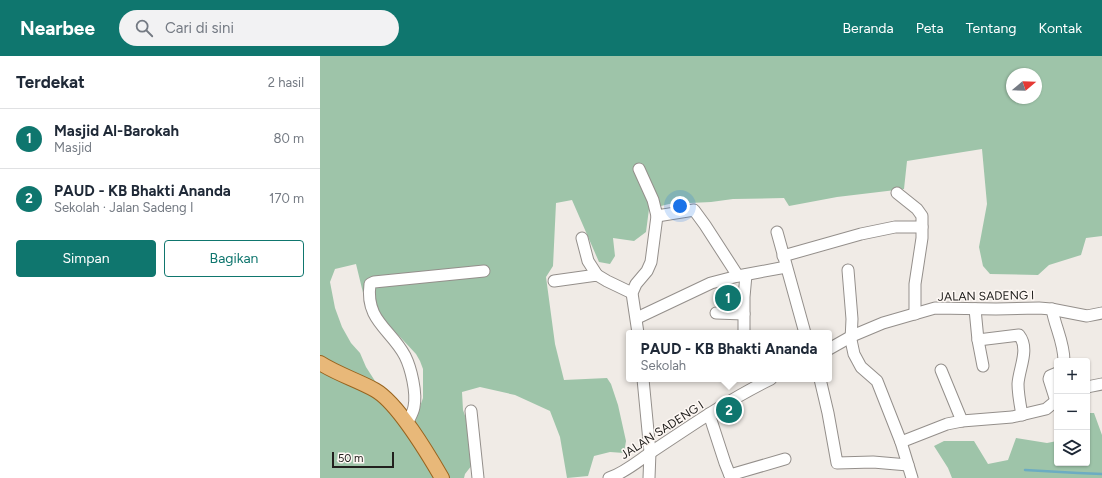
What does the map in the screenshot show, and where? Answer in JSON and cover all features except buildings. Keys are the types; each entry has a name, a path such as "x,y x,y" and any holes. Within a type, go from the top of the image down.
{"main road":[{"path":"320,362 329,369 375,390 384,396 407,424 442,478"}],"street":[{"path":"638,330 632,293 636,284 647,271 652,258 657,216 653,200 639,169"},
{"path":"897,193 917,209 922,216 920,258 915,284 915,314"},
{"path":"657,216 694,210 742,275 744,330"},
{"path":"637,318 711,283 742,275 868,232 895,227 922,227"},
{"path":"777,232 804,330"},
{"path":"582,238 588,261 597,275 632,293"},
{"path":"848,270 854,354 861,367 878,381 901,442 912,478"},
{"path":"407,424 414,407 414,388 410,371 405,356 376,319 372,311 369,290 370,284 374,282 484,271"},
{"path":"554,281 597,275"},
{"name":"JALAN SADENG I","path":"832,347 852,336 883,323 935,308 1052,309 1087,316 1102,313"},
{"path":"975,309 978,340 983,366"},
{"path":"1052,309 1055,324 1063,345 1064,358"},
{"path":"716,313 744,314"},
{"path":"978,340 1018,335 1021,338 1024,357 1018,383 1022,415"},
{"path":"941,370 962,421"},
{"path":"1054,374 1050,376 1049,380 1054,392"},
{"path":"643,382 650,452 649,478"},
{"path":"746,382 747,391"},
{"name":"JALAN SADENG I","path":"612,477 709,414 764,382"},
{"path":"821,382 828,412 837,463 868,461 908,465"},
{"path":"1090,386 1102,384"},
{"path":"901,442 947,424 1022,415 1046,409 1054,402"},
{"path":"470,410 478,478"},
{"path":"709,414 731,476 785,459"}],"green space":[{"path":"320,56 1102,56 1102,236 1086,238 1081,255 1049,265 1038,275 990,274 983,266 979,247 987,204 982,149 907,161 904,189 837,197 789,206 784,198 733,199 711,202 669,204 649,209 646,232 634,241 613,238 615,256 610,264 599,262 572,200 556,203 553,266 546,277 555,344 564,380 607,378 611,384 618,405 626,441 624,453 610,452 594,456 588,476 567,478 560,437 550,411 515,395 480,387 462,392 463,410 469,427 472,465 465,474 464,478 320,478","holes":["356,264 366,305 386,322 416,354 420,361 423,369 423,398 414,424 398,402 375,381 366,367 360,353 351,343 342,327 335,308 330,282 335,269"]},
{"path":"1090,413 1094,413 1102,435 1102,478 952,478 948,468 934,446 944,441 974,441 988,464 1008,460 1016,438 1047,443 1054,442 1054,466 1090,466"}],"waterway":[{"path":"1025,470 1102,474"}],"place":[{"name":"Masjid Al-Barokah","path":"728,298"},
{"name":"PAUD - KB Bhakti Ananda","path":"729,410"}]}
